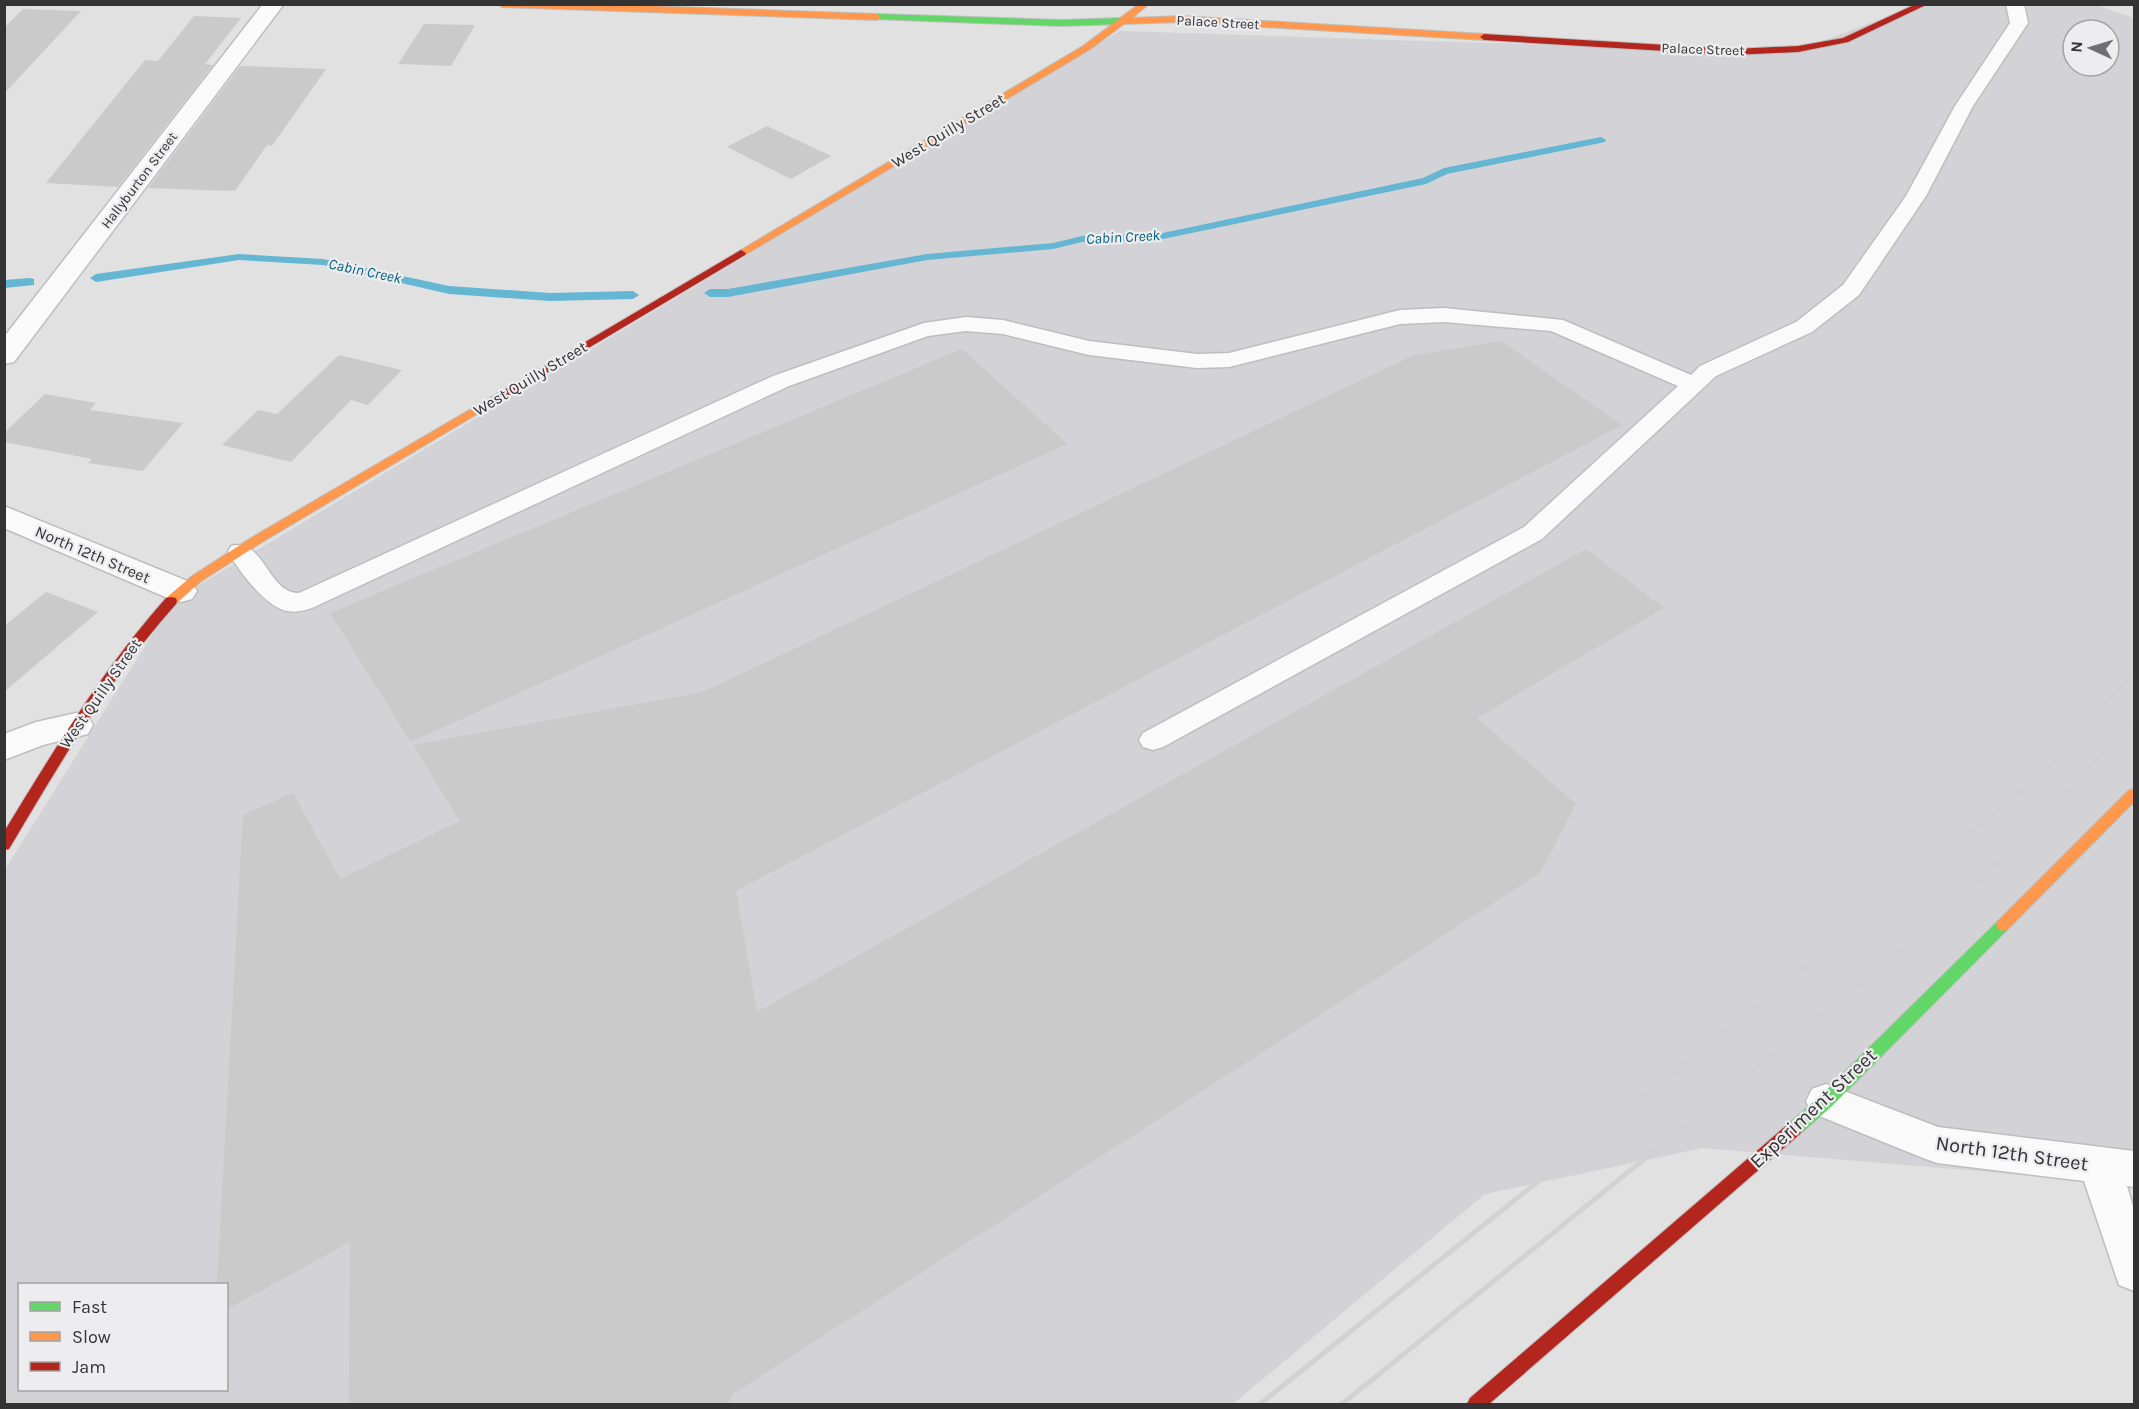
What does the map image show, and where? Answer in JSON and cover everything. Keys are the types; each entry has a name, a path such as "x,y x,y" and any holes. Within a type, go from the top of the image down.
{"street":[{"name":"Hallyburton Street","path":"4,356 274,4"},
{"name":"Palace Street","path":"502,4 1061,23 1181,19 1733,52 1798,49 1845,40 1924,4"},
{"name":"West Quilly Street","path":"4,845 76,725 127,648 181,591 240,552 1086,48 1145,4"},
{"name":"North 12th Street","path":"4,516 181,591"},
{"path":"4,748 36,734 76,725"},
{"name":"Experiment Street","path":"1476,1404 1826,1101 2134,794"},
{"name":"North 12th Street","path":"1826,1101 1937,1145 2117,1167"},
{"path":"2117,1167 2134,1271"}],"lane":[{"path":"1153,740 1533,533 1708,371 1804,327 1851,290 1916,196 1964,106 2019,23 2015,4"},
{"path":"240,552 273,592 290,603 303,602 781,381 924,330 966,324 1004,327 1089,348 1197,361 1229,360 1400,317 1455,316 1555,325 1693,384"}],"shaded area":[{"path":"1919,5 2096,5 2134,18 2134,1184 1703,1148 1485,1194 1233,1404 5,1404 4,871 174,600 1120,31 1790,53"}],"building":[{"path":"23,9 81,11 4,94 4,28"},
{"path":"194,16 241,18 205,64 213,65 118,187 46,183 145,60 158,61"},
{"path":"424,24 475,25 451,66 398,64"},
{"path":"240,66 326,69 272,146 267,145 235,191 148,188"},
{"path":"767,126 831,156 791,179 727,147"},
{"path":"1501,341 1622,425 736,891 757,1012 1586,549 1664,608 1477,718 1576,804 1540,873 733,1394 728,1404 349,1404 350,1242 228,1309 228,1283 217,1283 243,815 293,793 340,879 460,821 413,745 703,692 1414,355"},
{"path":"962,349 1067,444 411,742 330,613"},
{"path":"339,355 402,370 368,405 351,400 291,462 222,445 258,410 277,414"},
{"path":"45,394 96,403 90,410 183,423 143,471 88,463 92,459 4,442 4,433"},
{"path":"46,592 98,612 4,692 4,626"}],"waterway":[{"name":"Cabin Creek","path":"710,293 728,293 927,257 1053,246 1082,239 1158,237 1426,181 1444,171 1601,140"},
{"name":"Cabin Creek","path":"96,278 239,257 323,262 449,290 550,297 633,295"},
{"name":"Cabin Creek","path":"4,284 30,282"}],"railway":[{"path":"1985,821 2050,766 2134,672"},
{"path":"2042,821 2134,717"},
{"path":"1260,1404 1911,883 1987,819"},
{"path":"1342,1404 1927,930 2043,819"}],"traffic: fast":[{"path":"877,17 1061,23 1123,21"},
{"path":"1794,1129 1826,1101 2003,925"}],"traffic: slow":[{"path":"502,4 877,17"},
{"path":"741,253 1086,48 1145,4"},
{"path":"1123,21 1181,19 1484,37"},
{"path":"171,601 196,579 255,541 500,396"},
{"path":"2003,925 2134,794"}],"traffic: jam":[{"path":"1484,37 1733,52 1798,49 1845,40 1924,4"},
{"path":"500,396 741,253"},
{"path":"4,845 61,749 102,687 146,629 171,601"},
{"path":"1476,1404 1794,1129"}]}
